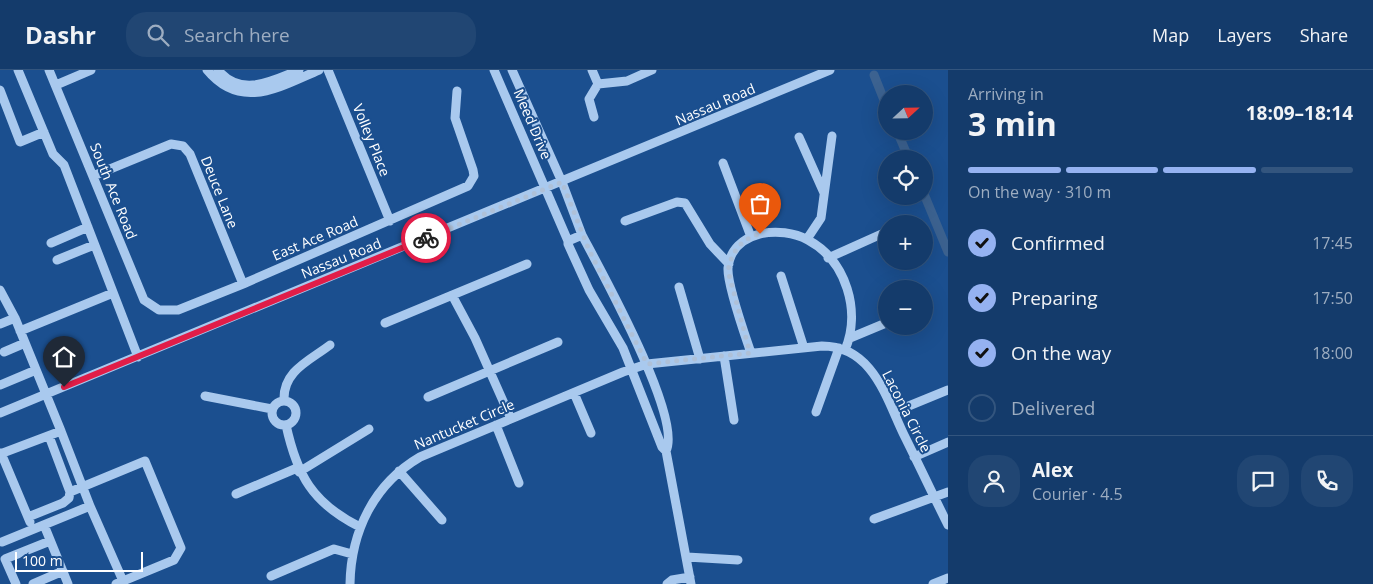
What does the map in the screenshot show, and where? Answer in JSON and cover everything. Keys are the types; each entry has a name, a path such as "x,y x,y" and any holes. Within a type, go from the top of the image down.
{"street":[{"path":"18,70 53,154 64,165 138,357"},
{"name":"South Ace Road","path":"50,70 144,300 154,308 166,311"},
{"path":"56,85 91,70"},
{"path":"207,70 222,85 247,94 266,92 300,72"},
{"path":"218,70 225,78 240,85 253,87 300,72 319,70"},
{"name":"Volley Place","path":"328,70 390,221"},
{"name":"Meed Drive","path":"494,70 589,290 623,348 662,447 666,451 670,444 668,428 647,364 582,234 562,182 512,70"},
{"path":"592,70 598,84"},
{"path":"598,84 627,81 652,70"},
{"name":"Nassau Road","path":"0,413 830,70"},
{"path":"594,117 589,99 598,84"},
{"path":"0,90 20,142 44,132"},
{"name":"East Ace Road","path":"166,311 178,310 242,284 463,190 472,182 473,170 455,118 456,91"},
{"path":"807,240 821,218 832,136"},
{"path":"799,137 824,193"},
{"name":"Deuce Lane","path":"93,176 172,144 183,146 190,154 242,284"},
{"path":"723,163 751,237"},
{"path":"625,221 677,202 685,203 710,244 729,264"},
{"path":"52,243 88,228"},
{"path":"750,353 730,284 729,264 738,247 751,237 780,232 807,240 828,258 843,279 850,297 853,320 850,338 842,349 816,412"},
{"path":"568,241 582,234"},
{"path":"828,258 878,236"},
{"path":"57,260 94,245"},
{"path":"385,323 527,264"},
{"path":"781,276 804,348"},
{"path":"679,287 700,359"},
{"path":"0,290 15,318 61,431 82,486 120,583 174,560 181,548 145,461 82,486 70,492"},
{"path":"20,331 113,293"},
{"path":"452,295 490,371 511,419"},
{"path":"0,324 15,318"},
{"path":"850,338 878,326"},
{"path":"428,397 558,342"},
{"path":"4,352 25,343"},
{"path":"284,400 283,387 290,375 330,345"},
{"path":"632,369 647,364 750,353 828,346 842,349"},
{"name":"Laconia Circle","path":"842,349 857,357 876,376 948,525"},
{"path":"724,356 734,420"},
{"name":"Nantucket Circle","path":"350,584 352,554 360,527 378,494 399,471 420,457 632,369"},
{"path":"0,385 36,370"},
{"path":"894,412 948,390"},
{"path":"574,393 591,433"},
{"path":"205,396 272,409"},
{"path":"284,400 294,406 296,413 293,421 286,425 275,421 272,409 276,403 284,400"},
{"path":"286,425 298,470 321,501 334,512 360,527"},
{"path":"496,425 519,483"},
{"path":"236,494 298,470 369,429"},
{"path":"32,529 0,453 61,431"},
{"path":"28,517 63,503 69,498 70,492 49,436"},
{"path":"914,457 948,442"},
{"path":"666,451 690,580 672,580 668,584"},
{"path":"399,471 442,520"},
{"path":"874,519 948,492"},
{"path":"1,540 90,506"},
{"path":"44,524 68,584"},
{"path":"16,584 5,559 50,541"},
{"path":"272,576 334,549 352,554"},
{"path":"687,557 738,560"},
{"path":"33,584 63,571"},
{"path":"933,584 948,578"}],"waterway":[{"path":"874,75 878,85"},
{"path":"901,140 905,150"},
{"path":"929,205 948,252"}],"way so far":[{"path":"426,238 562,182 589,250 647,364 750,353 728,277 728,271 731,258 742,242 760,234"}],"route":[{"path":"64,387 426,238"}]}
